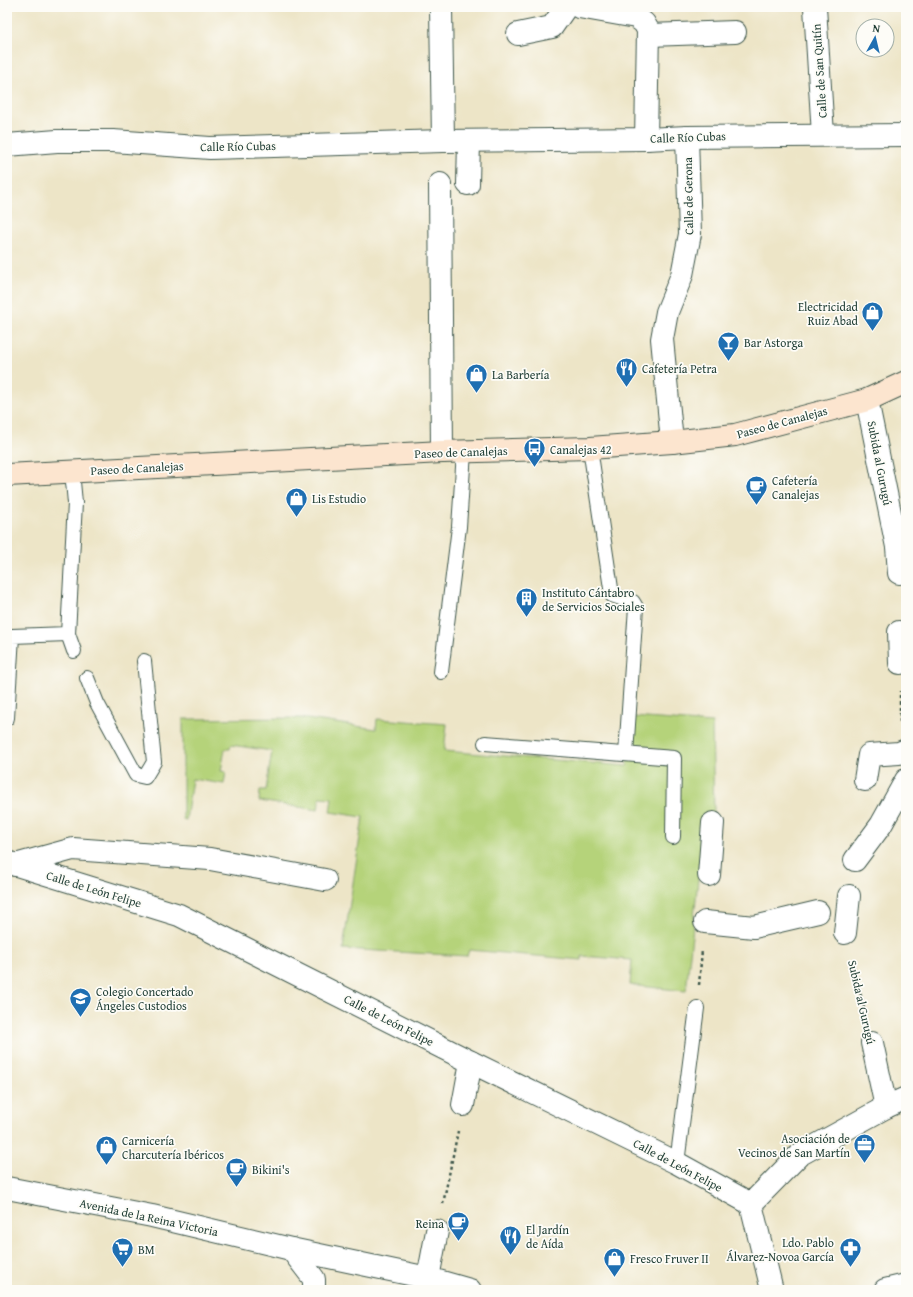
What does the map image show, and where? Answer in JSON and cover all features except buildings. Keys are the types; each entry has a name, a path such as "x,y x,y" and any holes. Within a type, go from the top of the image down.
{"street":[{"path":"441,7 443,141"},
{"path":"518,34 552,27 566,7"},
{"path":"579,7 636,17 644,23 648,30 646,138"},
{"name":"Calle de San Quitín","path":"815,7 823,135"},
{"path":"649,35 735,32"},
{"name":"Calle Río Cubas","path":"7,145 57,141 113,141 210,148 443,141 906,135"},
{"name":"Calle de Gerona","path":"672,442 662,339 667,312 682,275 690,234 687,137"},
{"path":"468,184 469,141"},
{"path":"440,184 442,452"},
{"name":"Paseo de Canalejas","path":"7,475 442,452 590,448 672,442 735,435 867,400 906,382"},
{"name":"Subida al Gurugú","path":"867,400 897,547 899,573"},
{"path":"899,632 900,663"},
{"path":"865,780 869,755 903,752"},
{"path":"855,860 882,825 906,780"},
{"path":"709,875 712,823"},
{"name":"Calle de León Felipe","path":"11,864 74,849 210,859 325,880"},
{"name":"Calle de León Felipe","path":"11,864 179,915 471,1062 677,1163 751,1204"},
{"path":"845,933 849,896"},
{"path":"704,922 754,927 818,912"},
{"name":"Subida al Gurugú","path":"872,1042 886,1107"},
{"path":"463,1105 471,1062"},
{"path":"772,1290 751,1204 799,1155 886,1107 906,1098"},
{"name":"Avenida de la Reina Victoria","path":"7,1188 152,1216 290,1249 428,1278 470,1290"},
{"path":"428,1278 437,1231"},
{"path":"290,1249 314,1279 314,1290"},
{"path":"885,1290 906,1285"}],"lane":[{"path":"590,448 612,595 633,602 636,608 626,754"},
{"path":"441,672 459,527 464,452"},
{"path":"72,471 75,503 68,634 74,652"},
{"path":"7,718 12,636 68,634"},
{"path":"87,678 97,703 136,775 145,777 154,762 144,661"},
{"path":"486,743 674,758 674,837"},
{"path":"677,1163 697,1008"}],"path":[{"path":"900,663 903,752"},
{"name":"Subida al Gurugú","path":"845,933 866,1012 872,1042"},
{"path":"437,1231 463,1105"}],"green space":[{"path":"633,717 712,723 714,814 705,815 686,991 630,985 632,960 582,956 582,960 469,950 467,956 343,949 363,817 330,812 332,798 320,797 318,810 259,801 260,790 266,790 272,751 231,745 230,749 225,749 221,771 226,772 224,784 192,779 186,820 183,819 183,719 301,718 376,729 377,719 447,724 444,751 627,766"}],"place":[{"name":"Electricidad Ruiz Abad","path":"873,332"},
{"name":"Bar Astorga","path":"728,362"},
{"name":"Cafetería Petra","path":"626,388"},
{"name":"La Barbería","path":"476,394"},
{"name":"Canalejas 42","path":"535,468"},
{"name":"Cafetería Canalejas","path":"756,506"},
{"name":"Lis Estudio","path":"296,518"},
{"name":"Instituto Cántabro de Servicios Sociales","path":"526,618"},
{"name":"Colegio Concertado Ángeles Custodios","path":"80,1018"},
{"name":"Asociación de Vecinos de San Martín","path":"865,1164"},
{"name":"Carnicería Charcutería Ibéricos","path":"106,1166"},
{"name":"Bikini's","path":"236,1188"},
{"name":"Reina","path":"459,1242"},
{"name":"El Jardín de Aída","path":"511,1256"},
{"name":"BM","path":"122,1268"},
{"name":"Ldo. Pablo Álvarez-Novoa García","path":"850,1268"},
{"name":"Fresco Fruver II","path":"614,1278"}]}
